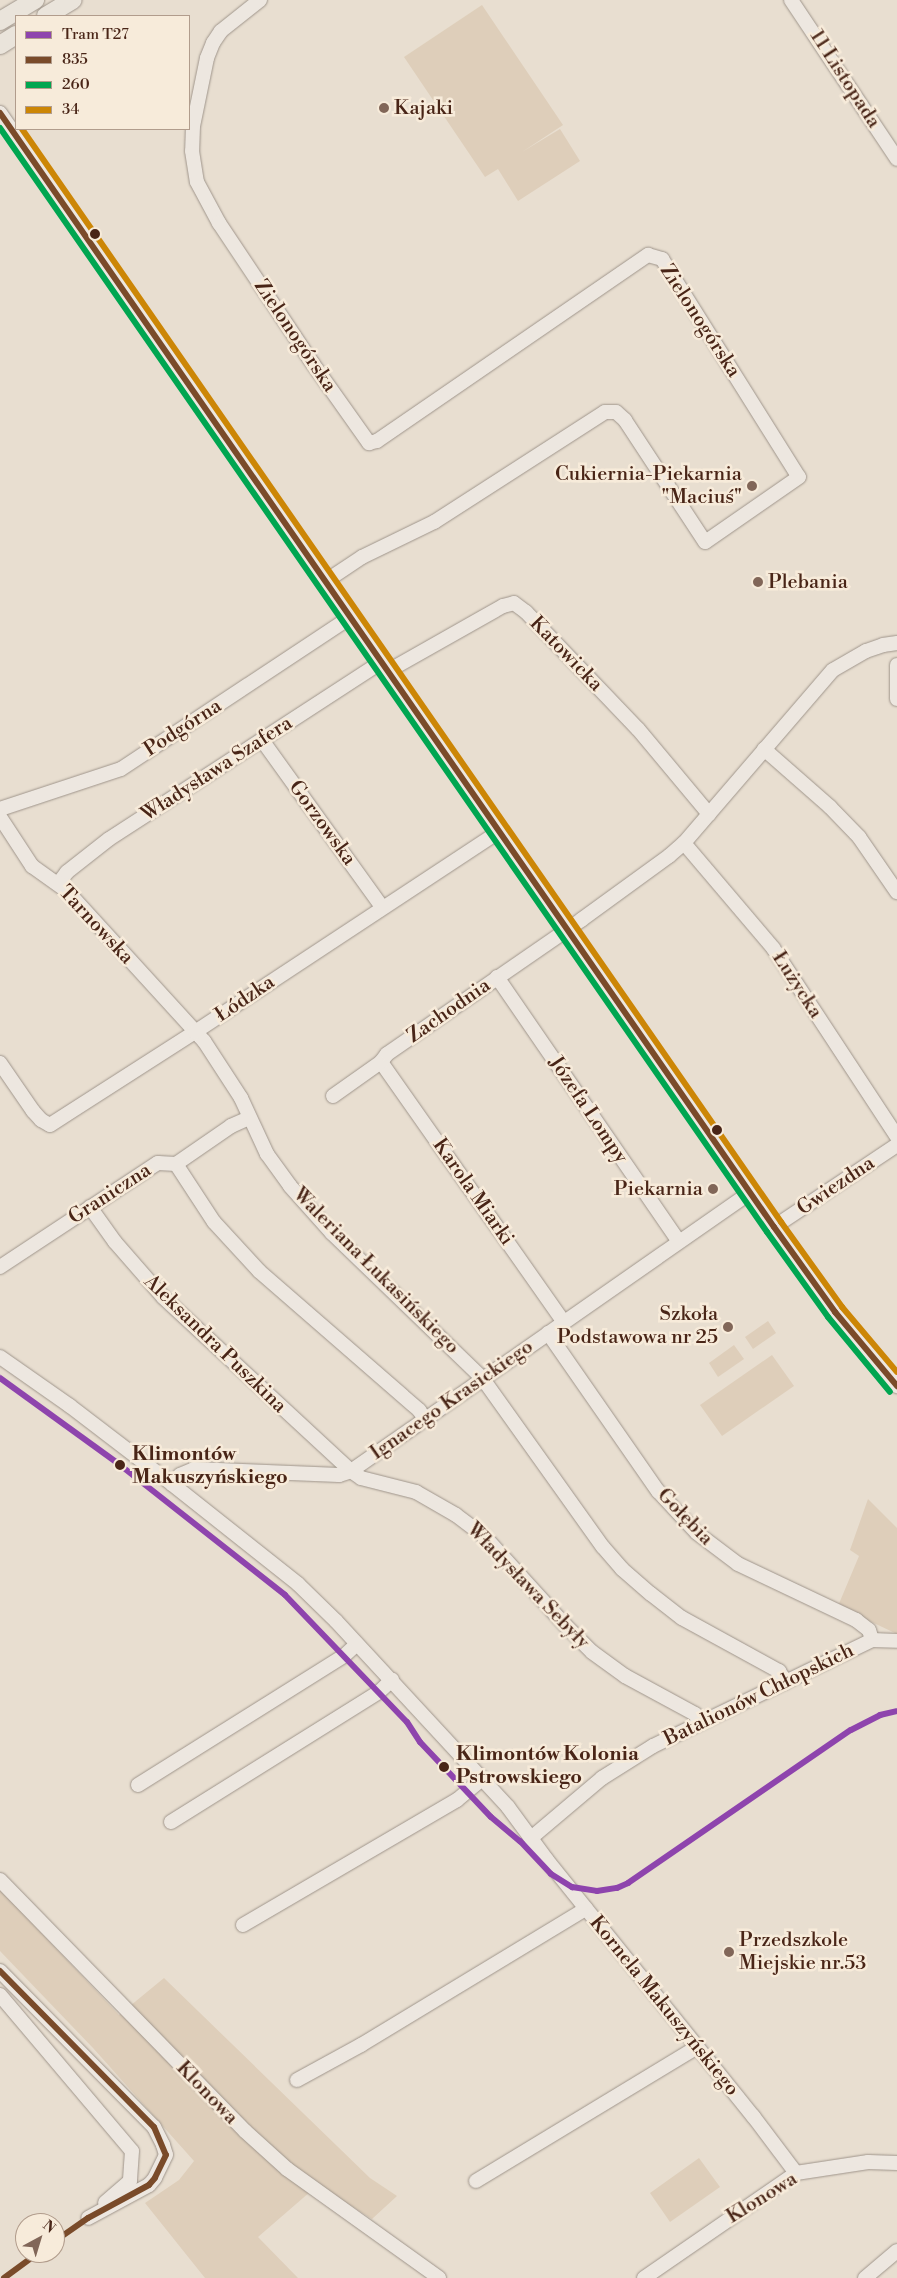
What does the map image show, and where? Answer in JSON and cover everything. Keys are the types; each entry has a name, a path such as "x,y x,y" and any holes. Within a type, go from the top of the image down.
{"main road":[{"path":"0,22 35,0"},
{"path":"48,15 73,0"},
{"path":"0,45 15,36"}],"street":[{"name":"Zielonogórska","path":"260,0 221,31 213,43 207,58 193,126 192,151 197,182 224,230 313,364 369,443 377,441 648,255 662,259 799,477 705,542 625,420 616,412 605,412 434,522 362,558 326,581"},
{"name":"11 Listopada","path":"792,0 897,160"},
{"path":"0,113 774,1227 840,1319 897,1386"},
{"name":"Katowicka","path":"385,666 503,606 514,603 526,612 638,729 709,814"},
{"name":"Podgórna","path":"0,809 121,769 351,618"},
{"name":"Zachodnia","path":"333,1096 382,1062 387,1054 631,884 684,843 833,670 866,651 897,643"},
{"path":"897,665 897,699"},
{"name":"Władysława Szafera","path":"58,884 67,872 109,839 262,740 385,666"},
{"name":"Gorzowska","path":"262,740 382,907"},
{"path":"764,750 830,807 859,837 897,892"},
{"name":"Tarnowska","path":"0,817 28,861 42,874 67,890 195,1032"},
{"name":"Łódzka","path":"1,1068 41,1120 50,1125 500,831"},
{"name":"Łużycka","path":"684,843 773,948 897,1137"},
{"name":"Józefa Lompy","path":"497,978 679,1242"},
{"name":"Waleriana Łukasińskiego","path":"195,1032 204,1041 241,1098 266,1154 278,1170 332,1233 483,1379 603,1548 622,1569 682,1618 779,1671 785,1682"},
{"name":"Karola Miarki","path":"382,1062 564,1322"},
{"name":"Graniczna","path":"0,1267 158,1163 176,1164 195,1153 231,1126 249,1118"},
{"name":"Gwiezdna","path":"774,1227 897,1145"},
{"path":"176,1164 214,1222 259,1271 419,1410 425,1419"},
{"name":"Ignacego Krasickiego","path":"351,1471 750,1192"},
{"name":"Aleksandra Puszkina","path":"90,1207 115,1242 163,1297 351,1471"},
{"name":"Gołębia","path":"548,1333 658,1491 697,1533 738,1564 856,1620 869,1630 872,1640"},
{"name":"Kornela Makuszyńskiego","path":"0,1357 70,1406 298,1584 357,1644 483,1778 796,2174"},
{"path":"172,1484 180,1475 194,1469 339,1475 351,1471"},
{"name":"Władysława Sebyły","path":"351,1471 361,1478 416,1492 456,1514 484,1536 592,1652 625,1676 695,1714 700,1722"},
{"name":"Batalionów Chłopskich","path":"532,1838 607,1774 640,1753 700,1722 872,1640 897,1641"},
{"path":"138,1784 345,1655 357,1644"},
{"path":"171,1822 380,1692 392,1680"},
{"path":"243,1925 457,1800 483,1778"},
{"name":"Klonowa","path":"0,1880 252,2138 287,2169 439,2278"},
{"path":"297,2080 361,2045 586,1909"},
{"path":"0,1971 156,2130 166,2155 155,2178 149,2185 88,2218 130,2181 132,2152 0,1995"},
{"path":"476,2181 697,2047"},
{"name":"Klonowa","path":"644,2278 796,2174 868,2162 897,2163"},
{"path":"865,2278 897,2252"}],"shaded area":[{"path":"482,5 563,125 522,152 560,129 580,161 518,201 498,169 485,177 404,57"},
{"path":"768,1321 776,1333 753,1349 745,1337"},
{"path":"734,1345 744,1359 718,1377 709,1363"},
{"path":"772,1355 794,1386 722,1436 700,1405"},
{"path":"868,1499 897,1528 897,1634 838,1606 859,1556 850,1550"},
{"path":"0,1889 119,2015 164,1978 370,2178 397,2196 372,2219 318,2185 258,2237 298,2278 205,2278 145,2203 179,2180 194,2161 93,2048 0,1951"},
{"path":"699,2158 720,2187 670,2222 650,2193"}],"tram line":[{"name":"T27","path":"0,1378 120,1465 285,1595 407,1722 420,1742 491,1817 520,1841 551,1874 572,1887 597,1891 617,1888 628,1883 851,1730 880,1715 897,1711"}],"transit line":[{"name":"835","path":"0,113 774,1227 835,1312 897,1386"},
{"name":"260","path":"0,128 767,1232 828,1317 890,1392"},
{"name":"34","path":"23,130 781,1222 842,1307 897,1372"},
{"name":"835","path":"0,1971 154,2127 166,2155 155,2178 149,2185 88,2218 65,2234"},
{"name":"835","path":"4,2278 24,2263"}],"place":[{"name":"Kajaki","path":"384,108"},
{"name":"Cukiernia-Piekarnia \"Maciuś\"","path":"752,486"},
{"name":"Plebania","path":"758,582"},
{"name":"Piekarnia","path":"713,1189"},
{"name":"Szkoła Podstawowa nr 25","path":"728,1327"},
{"name":"Klimontów Makuszyńskiego","path":"120,1465"},
{"name":"Klimontów Kolonia Pstrowskiego","path":"444,1767"},
{"name":"Przedszkole Miejskie nr.53","path":"729,1952"}]}
